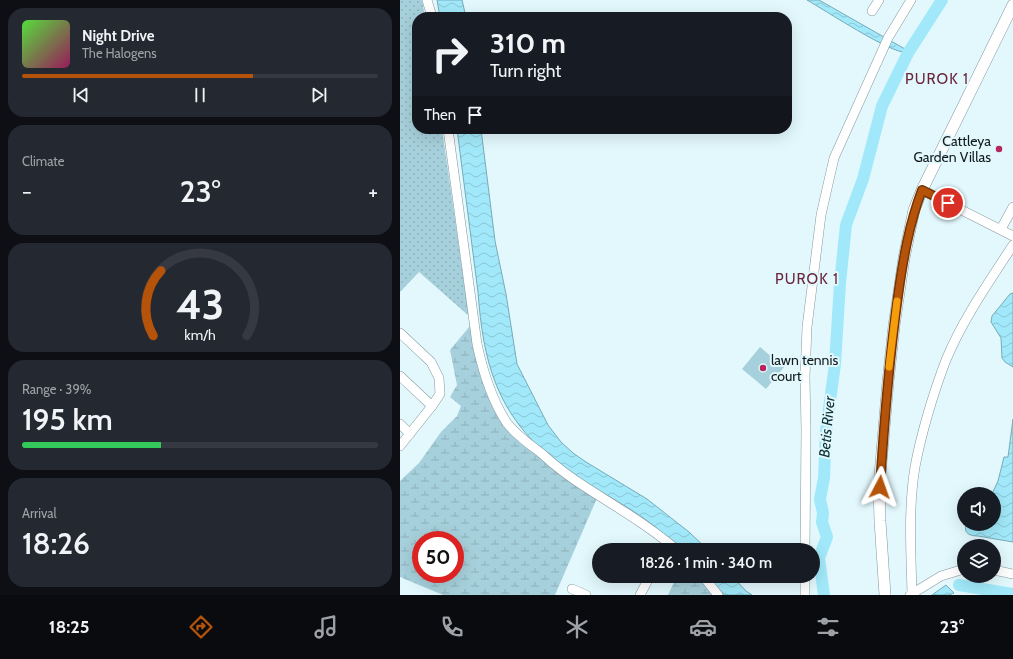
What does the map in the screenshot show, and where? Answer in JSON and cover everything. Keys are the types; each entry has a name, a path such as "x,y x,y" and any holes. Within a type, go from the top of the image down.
{"main road":[{"path":"885,595 880,521 880,487 894,326 904,258 914,210 922,190 1013,5"}],"street":[{"path":"427,0 431,12"},
{"path":"872,11 879,0"},
{"path":"805,543 805,377 807,327 821,215 834,158 886,42 911,0"},
{"path":"449,134 477,344 485,377 499,409 508,424 521,438 585,488 629,514 663,543"},
{"path":"922,190 1013,236"},
{"path":"1001,229 1013,207"},
{"path":"911,594 911,506 915,467 926,422 946,360 979,298 1013,245"},
{"path":"400,333 431,362 439,378 440,394 400,446"},
{"path":"400,376 432,406"},
{"path":"400,424 410,434"},
{"path":"911,594 941,576 957,571"},
{"path":"1001,571 1013,574"},
{"path":"640,595 646,583"},
{"path":"709,583 718,595"},
{"path":"805,583 805,595"},
{"path":"572,589 586,595"}],"green space":[{"path":"400,0 422,0 424,12 412,12 412,134 443,134 469,316 419,272 400,292"},
{"path":"470,326 481,378 503,426 518,440 597,498 555,595 443,595 414,583 464,583 464,531 412,531 412,582 400,577 400,481 419,463 441,432 457,416 461,406 450,397 457,385 450,350"},
{"name":"lawn tennis court","path":"760,347 784,367 766,389 742,369"},
{"path":"674,583 704,583 715,595 668,595"}],"water":[{"path":"437,0 462,0 465,12 439,12"},
{"path":"807,0 819,0 905,49 906,52 899,51 873,39"},
{"path":"458,134 482,134 495,241 506,294 517,364 548,425 561,442 573,453 647,499 701,543 674,543 639,515 563,467 535,443 519,425 506,406 496,385 489,364 480,317"},
{"path":"1013,293 1013,367 1002,358 1001,338 991,322 992,316 1010,294"},
{"path":"1013,419 1013,542 968,534 966,531 1001,531 1001,487 995,487 1004,457 1008,457"},
{"path":"714,583 739,583 752,595 724,595"},
{"path":"946,585 954,593 949,595 932,595"}],"waterway":[{"name":"Betis River","path":"824,595 819,558 827,537 822,522 823,513 820,499 824,478 826,431 835,364 840,283 846,225 863,179 882,106 908,53 942,0"},
{"path":"959,585 1013,594"}],"slow traffic":[{"path":"889,367 897,301"}],"place":[{"name":"Cattleya Garden Villas","path":"999,149"},
{"name":"lawn tennis court","path":"763,368"}],"district":[{"name":"PUROK 1","path":"937,79"},
{"name":"PUROK 1","path":"807,279"}],"route":[{"path":"880,487 894,326 904,258 914,210 922,190 948,203"}]}
